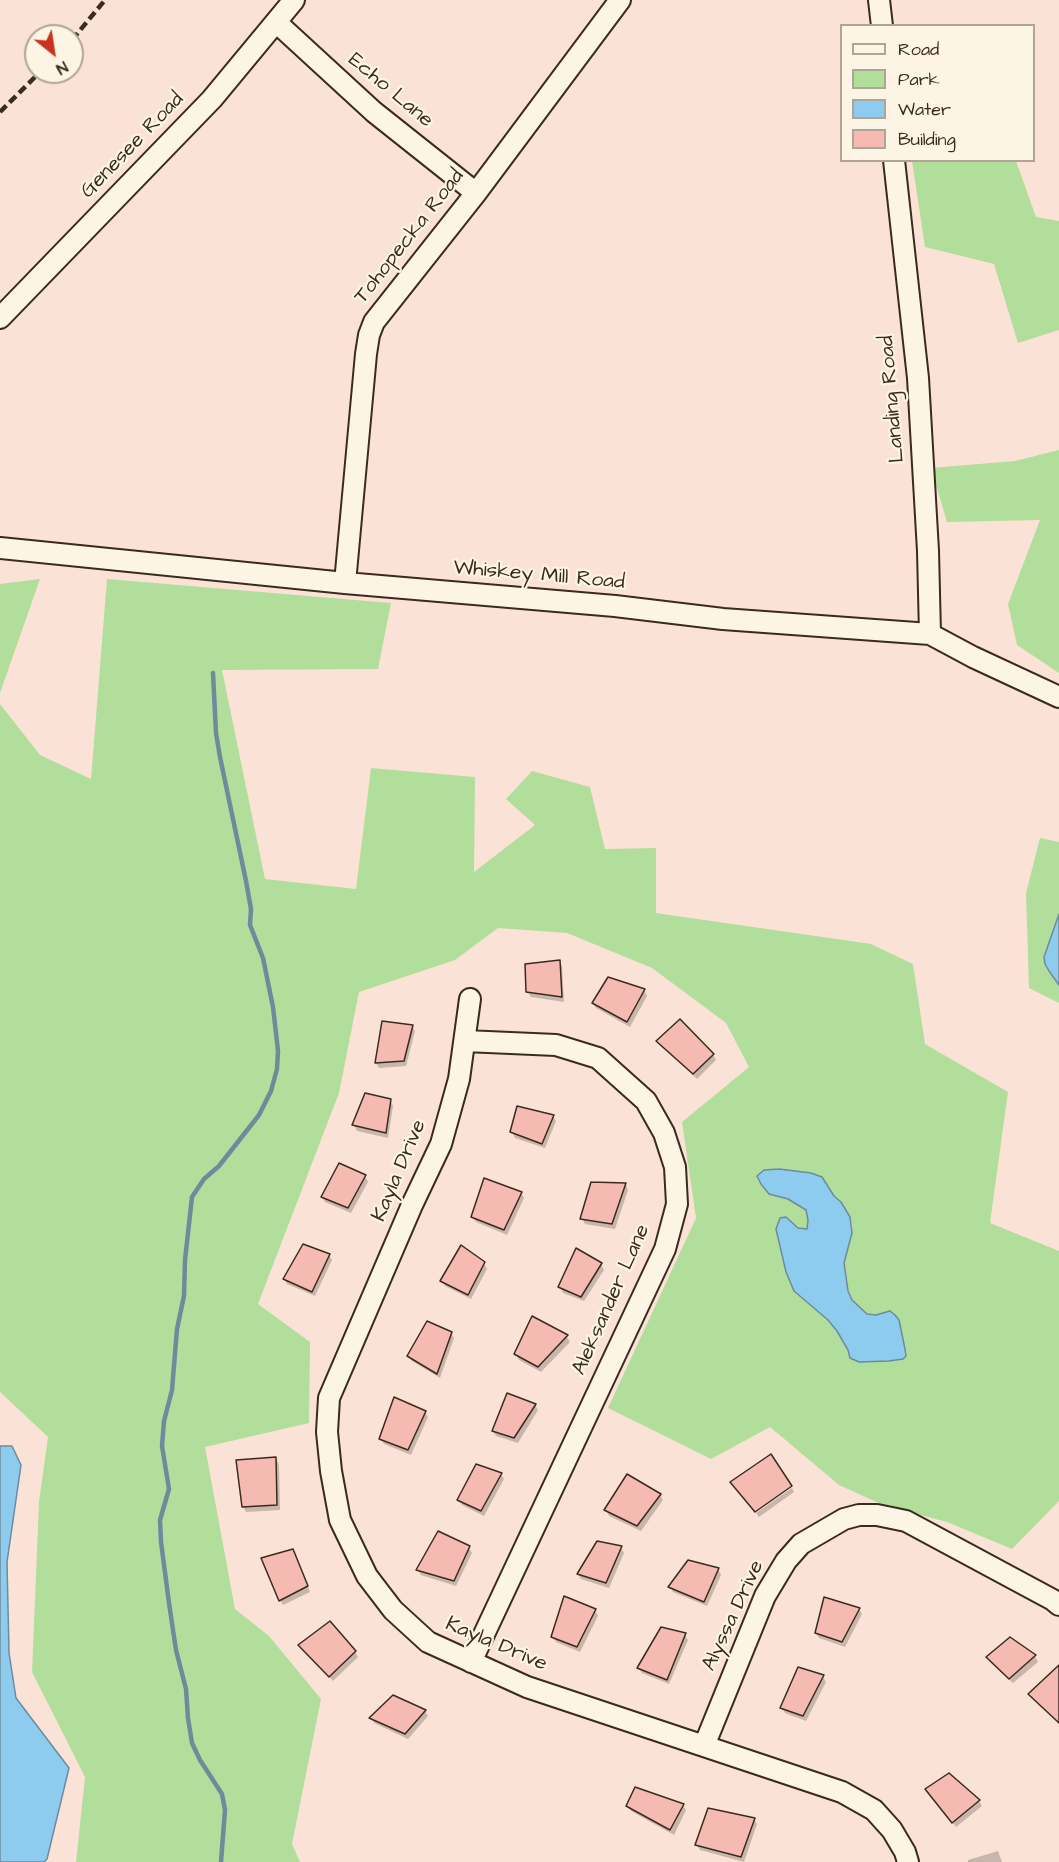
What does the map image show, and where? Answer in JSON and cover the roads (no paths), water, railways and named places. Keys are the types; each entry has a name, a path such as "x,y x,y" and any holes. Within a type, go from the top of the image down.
{"street":[{"name":"Genesee Road","path":"0,318 212,99 294,0"},
{"name":"Tohopecka Road","path":"345,583 366,354 374,322 476,193 620,0"},
{"path":"879,0 882,24"},
{"name":"Echo Lane","path":"276,22 374,112 476,193"},
{"name":"Landing Road","path":"894,162 918,378 928,550 930,634"},
{"name":"Whiskey Mill Road","path":"0,548 345,583 615,606 735,620 930,634 1059,697"},
{"name":"Kayla Drive","path":"470,999 459,1079 441,1144 412,1205 329,1398 327,1432 340,1520 366,1576 393,1610 428,1642 526,1687 842,1792 874,1810 892,1830 908,1862"},
{"name":"Aleksander Lane","path":"465,1041 556,1045 598,1058 646,1101 664,1132 675,1167 677,1204 665,1248 471,1662"},
{"name":"Alyssa Drive","path":"704,1746 765,1596 786,1562 801,1544 844,1519 859,1515 876,1515 906,1521 1059,1605"}],"water":[{"path":"1059,914 1059,985 1045,964 1044,957"},
{"path":"779,1169 811,1173 822,1177 834,1196 841,1202 850,1217 852,1233 844,1263 848,1291 852,1300 867,1314 876,1315 890,1311 895,1315 899,1320 905,1349 906,1356 903,1359 859,1362 850,1358 837,1331 828,1320 794,1291 786,1272 776,1229 780,1218 786,1217 798,1228 807,1229 806,1210 788,1199 769,1194 757,1176 764,1170"},
{"path":"0,1446 12,1446 21,1465 7,1562 9,1653 16,1698 69,1768 47,1859 44,1862 0,1862"}],"waterway":[{"path":"213,673 216,733 220,757 246,881 251,909 250,925 263,958 273,1007 278,1051 277,1069 271,1091 259,1115 219,1166 204,1179 192,1197 185,1260 184,1296 177,1329 172,1390 164,1421 162,1446 169,1489 160,1520 169,1603 176,1650 186,1689 192,1743 222,1794 225,1810 221,1862"}],"railway":[{"path":"84,25 105,0"},
{"path":"0,112 28,84"}]}
